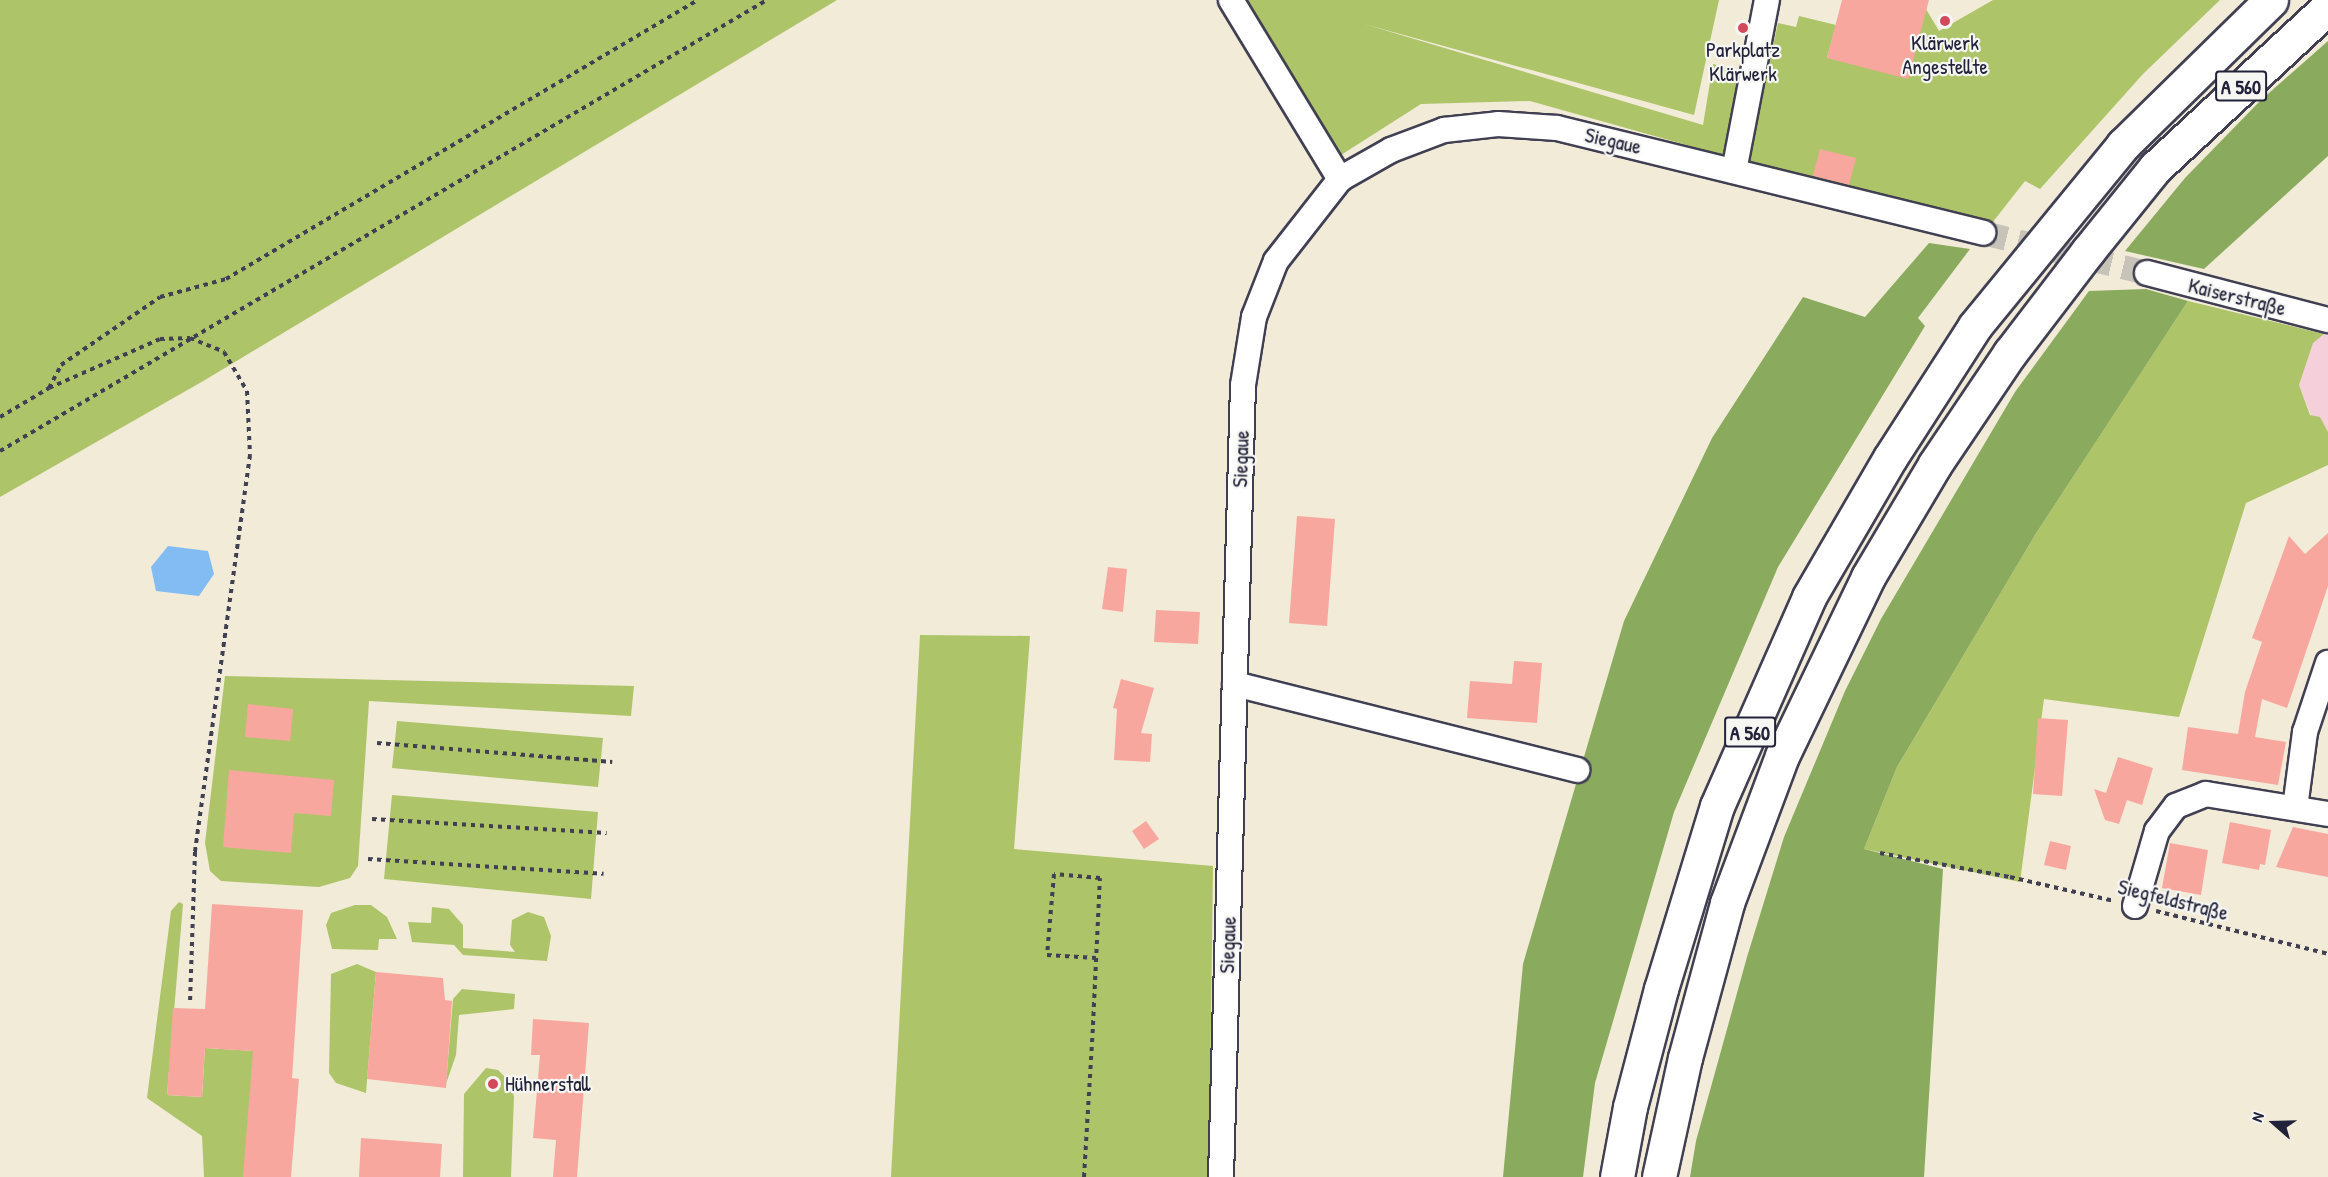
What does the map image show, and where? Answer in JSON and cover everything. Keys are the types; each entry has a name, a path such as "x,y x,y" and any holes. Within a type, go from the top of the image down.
{"highway":[{"name":"A 560","path":"1617,1177 1630,1107 1660,989 1717,806 1809,597 1890,458 1975,326 2123,145 2271,0"},
{"name":"A 560","path":"1659,1177 1685,1058 1727,903 1782,756 1868,577 1935,464 2010,353 2088,251 2155,168 2328,7"}],"street":[{"path":"1231,0 1340,179"},
{"path":"1734,171 1767,0"},
{"name":"Siegaue","path":"1221,1177 1244,385 1254,317 1276,261 1340,179 1391,150 1444,130 1498,124 1557,128 1983,233"},
{"name":"Kaiserstraße","path":"2147,273 2328,320"},
{"path":"2295,808 2305,732 2328,663"},
{"path":"1235,684 1577,770"},
{"path":"2135,906 2157,831 2175,806 2206,794 2328,813"}],"path":[{"path":"49,388 61,365 160,297 226,279 698,0"},
{"path":"0,451 190,338 488,168 768,0"},
{"path":"0,417 49,388 160,339 190,338 224,352 247,391 250,455 195,852 190,1001"},
{"path":"377,743 612,762"},
{"path":"372,819 607,833"},
{"name":"Siegfeldstraße","path":"1880,853 2010,877 2328,954"},
{"path":"368,859 603,874"},
{"path":"1084,1177 1096,958 1100,878 1054,874 1047,955 1096,958"}],"shaded area":[{"path":"2324,334 2328,335 2328,432 2320,418 2311,415 2299,385 2313,342"}],"green space":[{"path":"0,0 837,0 205,380 0,497"},
{"path":"1233,0 1719,0 1694,115 1364,24 1703,125 1713,64 1766,77 1778,23 1796,27 1799,16 1836,25 1827,58 1926,9 1939,31 1993,0 2220,0 2143,74 2040,189 2025,181 1992,223 1953,220 1530,101 1421,104 1330,162"},
{"path":"2328,41 2328,156 2204,269 2125,251 2185,178 2261,100"},
{"path":"1929,243 1970,249 1918,318 1925,326 1778,567 1674,812 1595,1083 1583,1177 1503,1177 1523,964 1624,621 1712,438 1803,297 1865,317"},
{"path":"2146,289 2188,301 2035,535 1897,767 1864,849 1943,869 1924,1177 1690,1177 1696,1141 1747,957 1784,837 1845,691 1881,619 2015,392 2089,291"},
{"path":"2188,301 2324,334 2313,343 2299,385 2310,415 2320,417 2328,432 2328,465 2246,503 2179,717 2044,699 2020,882 1864,849 1897,767 2035,535"},
{"path":"920,635 1030,636 1014,849 1213,866 1209,1177 891,1177"},
{"path":"225,676 634,686 631,716 369,701 358,866 350,878 319,887 221,881 210,871 205,843"},
{"path":"397,721 603,738 598,787 392,768"},
{"path":"392,795 598,812 591,899 384,879"},
{"path":"179,902 183,904 167,1095 202,1097 205,1048 290,1053 243,1177 204,1177 202,1136 147,1098 171,911"},
{"path":"355,905 371,905 387,917 397,939 379,939 378,950 332,949 326,925 331,913"},
{"path":"432,907 449,909 463,925 463,948 515,952 510,945 512,920 528,912 544,917 551,936 547,961 463,955 454,945 412,942 408,922 431,923"},
{"path":"357,964 376,972 366,1093 336,1083 329,1073 331,974"},
{"path":"462,989 515,994 514,1009 459,1015 456,1055 446,1084 453,999"},
{"path":"486,1068 498,1070 507,1079 514,1096 511,1177 463,1177 464,1094"}],"water":[{"path":"168,546 208,551 214,574 199,596 156,591 151,567"}],"building":[{"path":"1842,0 1929,0 1908,79 1827,58"},
{"path":"1820,149 1856,158 1849,185 1813,176"},
{"path":"1297,516 1335,519 1327,626 1289,623"},
{"path":"2328,533 2328,586 2287,708 2262,699 2255,737 2286,742 2278,785 2182,770 2188,727 2238,734 2245,692 2262,642 2252,638 2289,536 2305,554"},
{"path":"1108,567 1127,569 1123,612 1102,609"},
{"path":"1156,610 1200,612 1198,644 1154,642"},
{"path":"1514,661 1542,663 1537,723 1467,718 1470,681 1512,684"},
{"path":"1121,679 1154,688 1141,733 1152,734 1150,762 1114,760 1117,709 1113,708"},
{"path":"248,704 293,709 290,741 245,737"},
{"path":"2038,718 2068,720 2062,796 2033,794"},
{"path":"2118,757 2153,768 2142,805 2127,800 2119,824 2105,820 2094,789 2106,793"},
{"path":"229,770 334,780 331,816 294,813 291,853 223,847"},
{"path":"1146,821 1159,839 1144,849 1132,831"},
{"path":"2230,822 2271,830 2265,865 2260,864 2259,870 2222,863"},
{"path":"2293,827 2328,834 2328,877 2276,867"},
{"path":"2050,841 2071,846 2066,870 2044,865"},
{"path":"2170,843 2208,850 2201,895 2162,888"},
{"path":"212,904 303,910 292,1078 299,1079 291,1177 243,1177 253,1051 205,1048 202,1097 167,1095 173,1008 205,1009"},
{"path":"376,972 443,978 445,1000 452,1001 446,1088 367,1079"},
{"path":"533,1019 589,1023 577,1177 553,1177 556,1140 533,1138 540,1055 531,1055"},
{"path":"361,1138 442,1144 440,1177 359,1177"}],"tunnel":[{"path":"1983,233 2147,273"}],"place":[{"name":"Klärwerk Angestellte","path":"1945,21"},
{"name":"Parkplatz Klärwerk","path":"1743,28"},
{"name":"Hühnerstall","path":"493,1084"}]}
